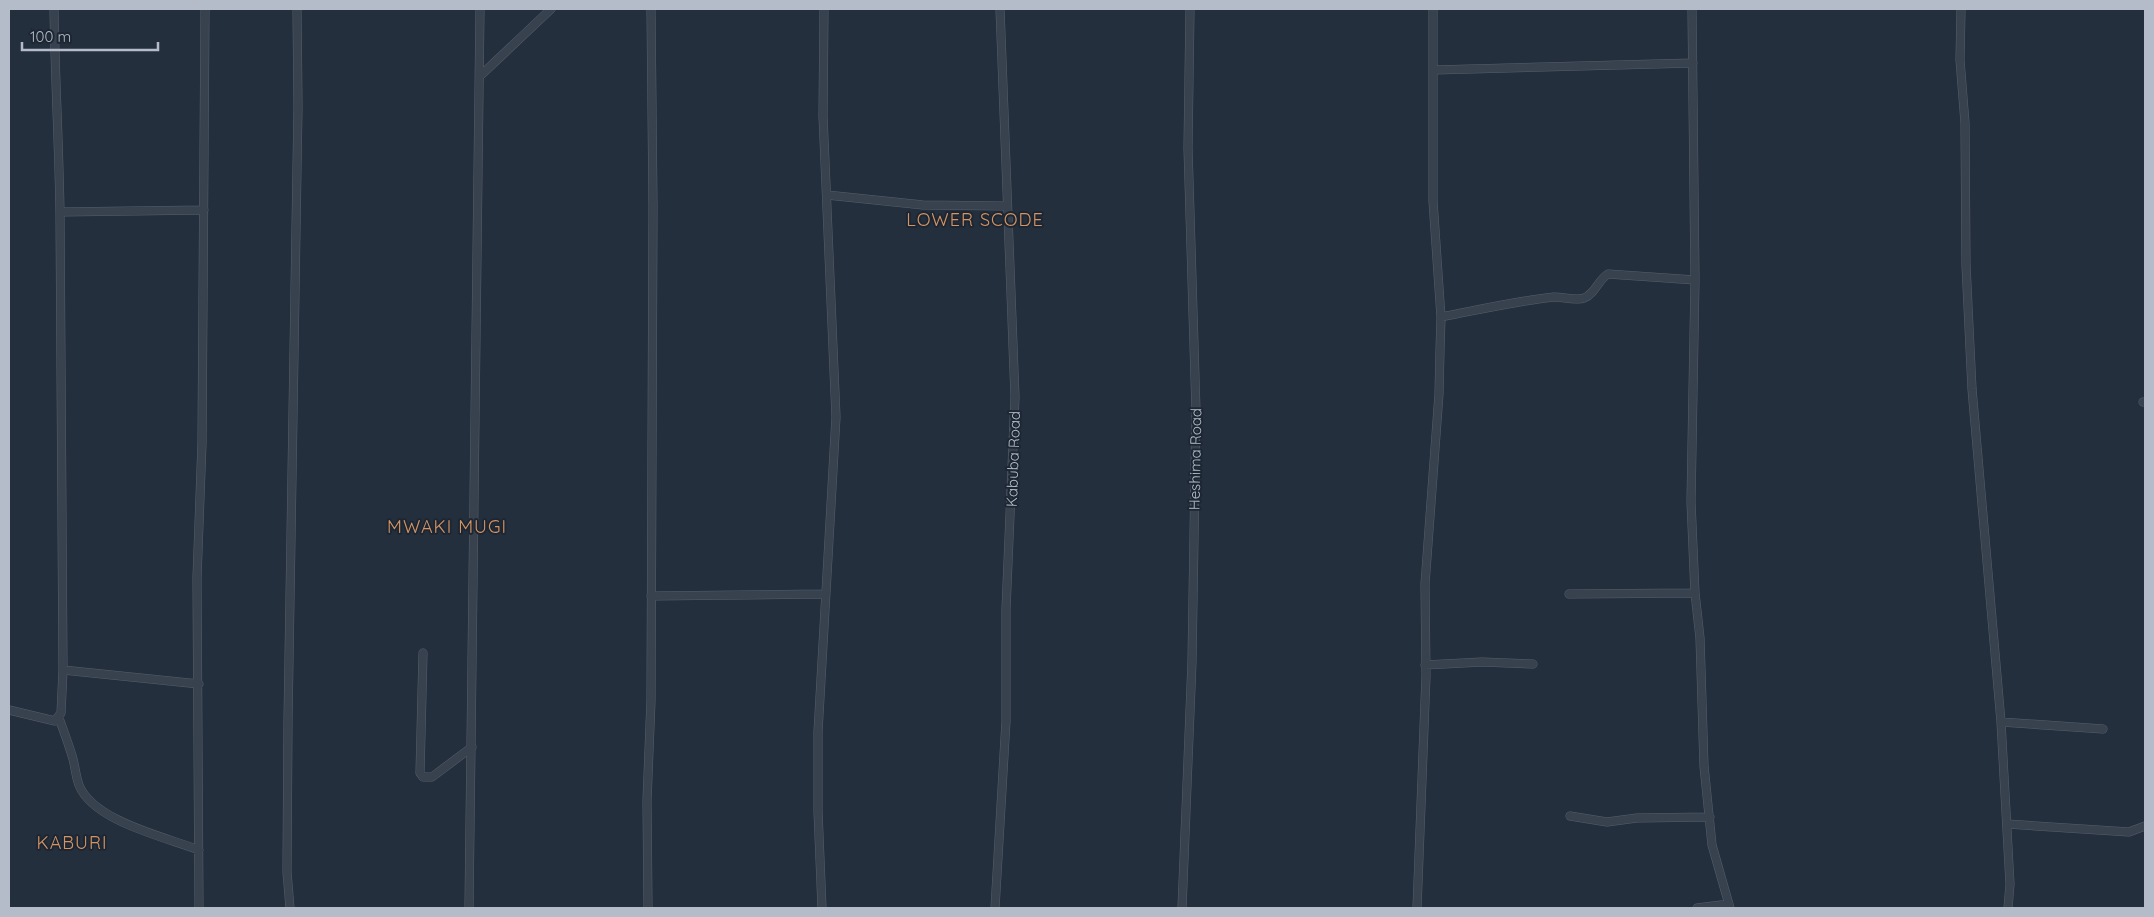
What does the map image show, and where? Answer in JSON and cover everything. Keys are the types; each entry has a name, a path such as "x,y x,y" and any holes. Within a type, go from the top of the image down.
{"street":[{"path":"54,9 60,212 59,306 63,432 63,670 59,718 74,760 79,786 92,804 107,815 199,850"},
{"path":"199,908 197,578 202,443 205,9"},
{"path":"290,908 287,872 288,721 298,107 297,9"},
{"path":"469,908 480,9"},
{"path":"480,76 551,9"},
{"path":"648,908 653,207 651,9"},
{"path":"822,908 818,771 824,594 836,417 823,116 824,9"},
{"name":"Kabuba Road","path":"995,908 1006,721 1006,609 1015,397 1006,206 1005,122 1000,9"},
{"name":"Heshima Road","path":"1182,908 1192,662 1196,411 1188,148 1190,9"},
{"path":"1417,908 1425,665 1425,584 1439,394 1441,317 1433,201 1433,9"},
{"path":"1692,9 1696,280 1691,502 1695,593 1700,638 1704,766 1712,845 1729,906 1697,908"},
{"path":"1961,9 1960,60 1965,123 1966,266 1972,389 2000,722 2010,884 2008,908"},
{"path":"1434,70 1693,63"},
{"path":"827,195 923,205 1006,206"},
{"path":"60,212 204,210"},
{"path":"1441,317 1529,300 1556,297 1582,299 1589,295 1600,279 1608,274 1696,280"},
{"path":"1569,594 1695,593"},
{"path":"651,596 824,594"},
{"path":"422,653 420,773 423,777 432,777 472,747"},
{"path":"1425,665 1482,662 1533,664"},
{"path":"63,670 199,684"},
{"path":"9,710 50,722 55,722 59,718"},
{"path":"2000,722 2103,728"},
{"path":"1570,816 1607,822 1638,818 1710,817"},
{"path":"2007,824 2129,832 2145,826"}],"district":[{"name":"LOWER SCODE","path":"975,219"},
{"name":"MWAKI MUGI","path":"447,526"},
{"name":"KABURI","path":"72,842"}]}
